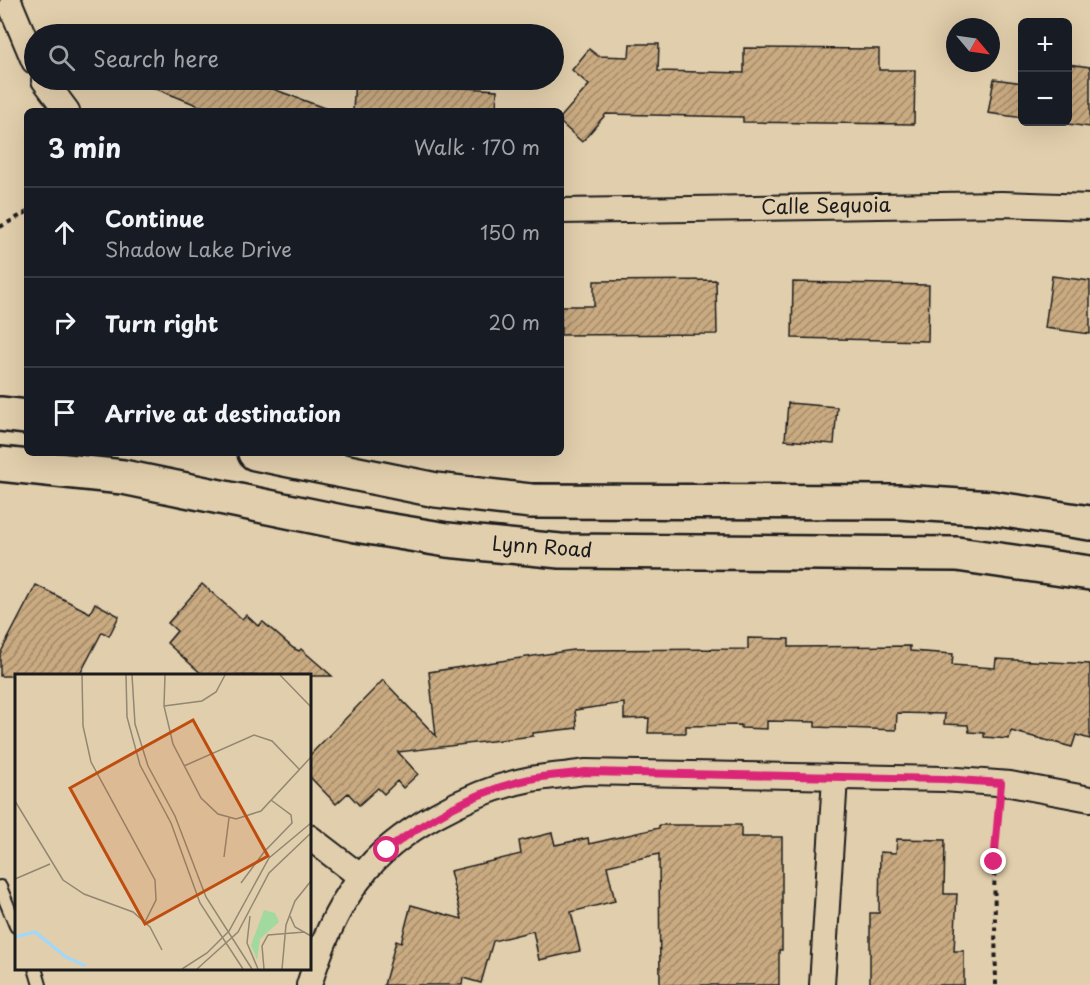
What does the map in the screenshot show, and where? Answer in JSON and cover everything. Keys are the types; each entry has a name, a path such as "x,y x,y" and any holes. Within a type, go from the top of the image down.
{"main road":[{"path":"0,414 24,417"},
{"path":"270,456 436,490 531,501 899,502 991,508 1090,523"},
{"name":"Lynn Road","path":"0,464 123,477 356,525 470,542 560,551 957,554 1090,573"}],"street":[{"path":"12,5 24,36"},
{"path":"51,90 65,108"},
{"name":"Calle Sequoia","path":"564,211 1002,204 1090,207"},
{"path":"309,985 334,917 361,877 387,850 425,821 476,796 530,779 585,772 1001,783 1090,799"},
{"path":"822,985 834,778"},
{"path":"310,838 361,877"}],"lane":[{"path":"0,887 15,924"},
{"path":"35,970 40,985"}],"path":[{"path":"0,227 24,214"},
{"path":"996,985 994,862 1001,783"}],"building":[{"path":"630,44 659,44 658,71 744,73 744,48 879,49 879,70 915,70 914,124 743,122 743,117 606,114 582,142 564,126 564,114 589,85 572,70 589,49 598,56 629,57"},
{"path":"1072,65 1090,67 1090,127 1072,125"},
{"path":"994,79 1018,82 1018,117 988,113"},
{"path":"159,90 276,90 324,108 204,108"},
{"path":"354,90 497,90 496,108 353,108"},
{"path":"1052,276 1090,281 1090,334 1045,328"},
{"path":"716,280 717,334 564,335 564,306 594,306 594,281"},
{"path":"793,282 929,285 928,341 792,338"},
{"path":"788,403 837,407 834,444 785,440"},
{"path":"202,584 242,619 246,615 258,626 263,622 293,648 299,651 301,649 332,676 202,674 167,643 177,631 168,623"},
{"path":"36,585 90,613 95,603 119,616 109,636 102,632 80,674 0,676 0,654"},
{"path":"748,638 789,639 789,647 910,646 910,651 953,654 952,665 995,668 996,659 1090,664 1090,739 1076,735 1072,747 1011,731 1009,739 984,737 984,733 969,732 968,725 944,724 945,714 897,713 896,730 815,727 815,722 767,721 767,729 741,728 741,725 686,726 686,733 648,733 649,718 624,719 624,703 575,710 577,728 533,733 533,736 398,752 418,774 403,788 397,781 384,794 378,788 359,805 348,793 336,804 310,777 310,755 383,680 436,736 429,672 573,650 748,649"},
{"path":"659,825 741,825 741,837 782,837 782,950 779,950 779,985 660,985 659,854 607,866 615,901 571,912 580,951 539,960 533,931 493,941 481,983 463,978 462,985 384,985 396,941 401,943 411,905 462,919 450,871 521,854 519,841 552,833 555,845 588,838 589,844 659,828"},
{"path":"897,839 945,840 944,894 957,894 954,951 964,951 964,985 870,985 870,913 879,913 880,852 896,853"}],"route":[{"path":"387,850 425,821 476,796 530,779 585,772 944,779 1001,783 994,862"}]}
